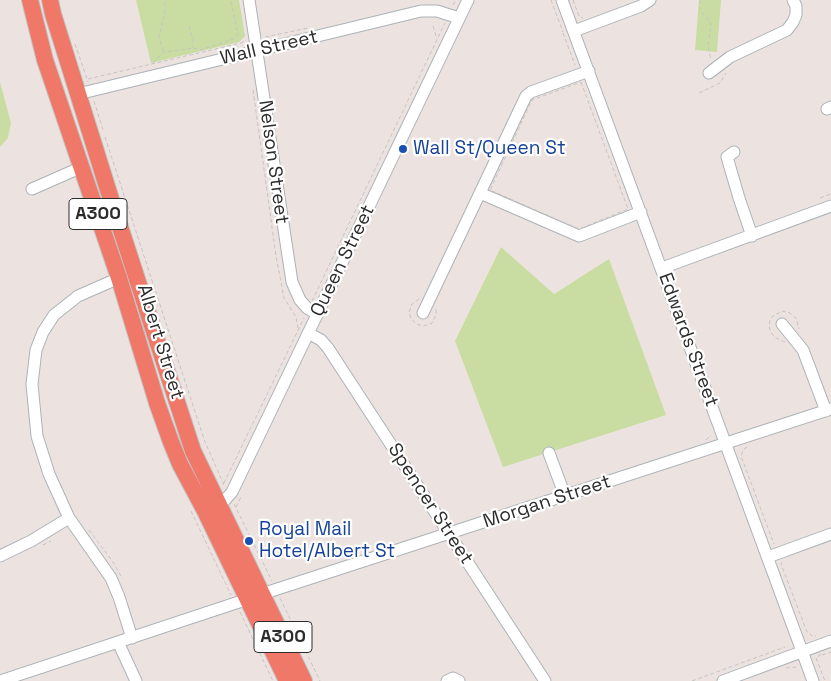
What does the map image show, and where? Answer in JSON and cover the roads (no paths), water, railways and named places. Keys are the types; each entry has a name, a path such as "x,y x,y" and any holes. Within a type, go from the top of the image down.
{"highway":[{"name":"Albert Street","path":"30,0 45,60 120,278 160,411 180,464 218,503"},
{"name":"Albert Street","path":"50,0 53,14 85,88 110,196 193,450 218,503 288,681"},
{"path":"94,201 110,196"},
{"name":"Albert Street","path":"255,597 304,681"}],"street":[{"name":"Nelson Street","path":"249,0 245,39 256,50 292,282 300,300 313,311"},
{"name":"Queen Street","path":"218,503 308,333 313,311 454,16 468,0"},
{"name":"Edwards Street","path":"562,0 567,32 589,71 813,681"},
{"path":"567,32 641,6 650,0"},
{"path":"711,71 734,54 787,30 796,15 793,0"},
{"name":"Wall Street","path":"85,88 421,11 437,10 454,16"},
{"path":"422,313 527,95 589,71"},
{"path":"734,152 727,156 738,198 752,236"},
{"path":"32,189 82,167"},
{"path":"480,193 579,236 641,212"},
{"path":"662,268 831,206"},
{"path":"120,278 78,296 58,310 44,332 35,358 32,393 37,436 48,474 69,518 111,578 132,638"},
{"path":"782,324 804,351 828,410"},
{"name":"Spencer Street","path":"308,333 321,340 328,348 545,681"},
{"name":"Morgan Street","path":"0,681 21,678 118,642 828,410"},
{"path":"549,453 565,496"},
{"path":"0,556 31,541 69,518"},
{"path":"768,558 831,534"},
{"path":"723,681 803,652 817,644 831,641"},
{"path":"118,642 136,681"},
{"path":"447,681 453,678 459,681"}],"place":[{"name":"Wall St/Queen St","path":"403,149"},
{"name":"Royal Mail Hotel/Albert St","path":"249,541"}]}
